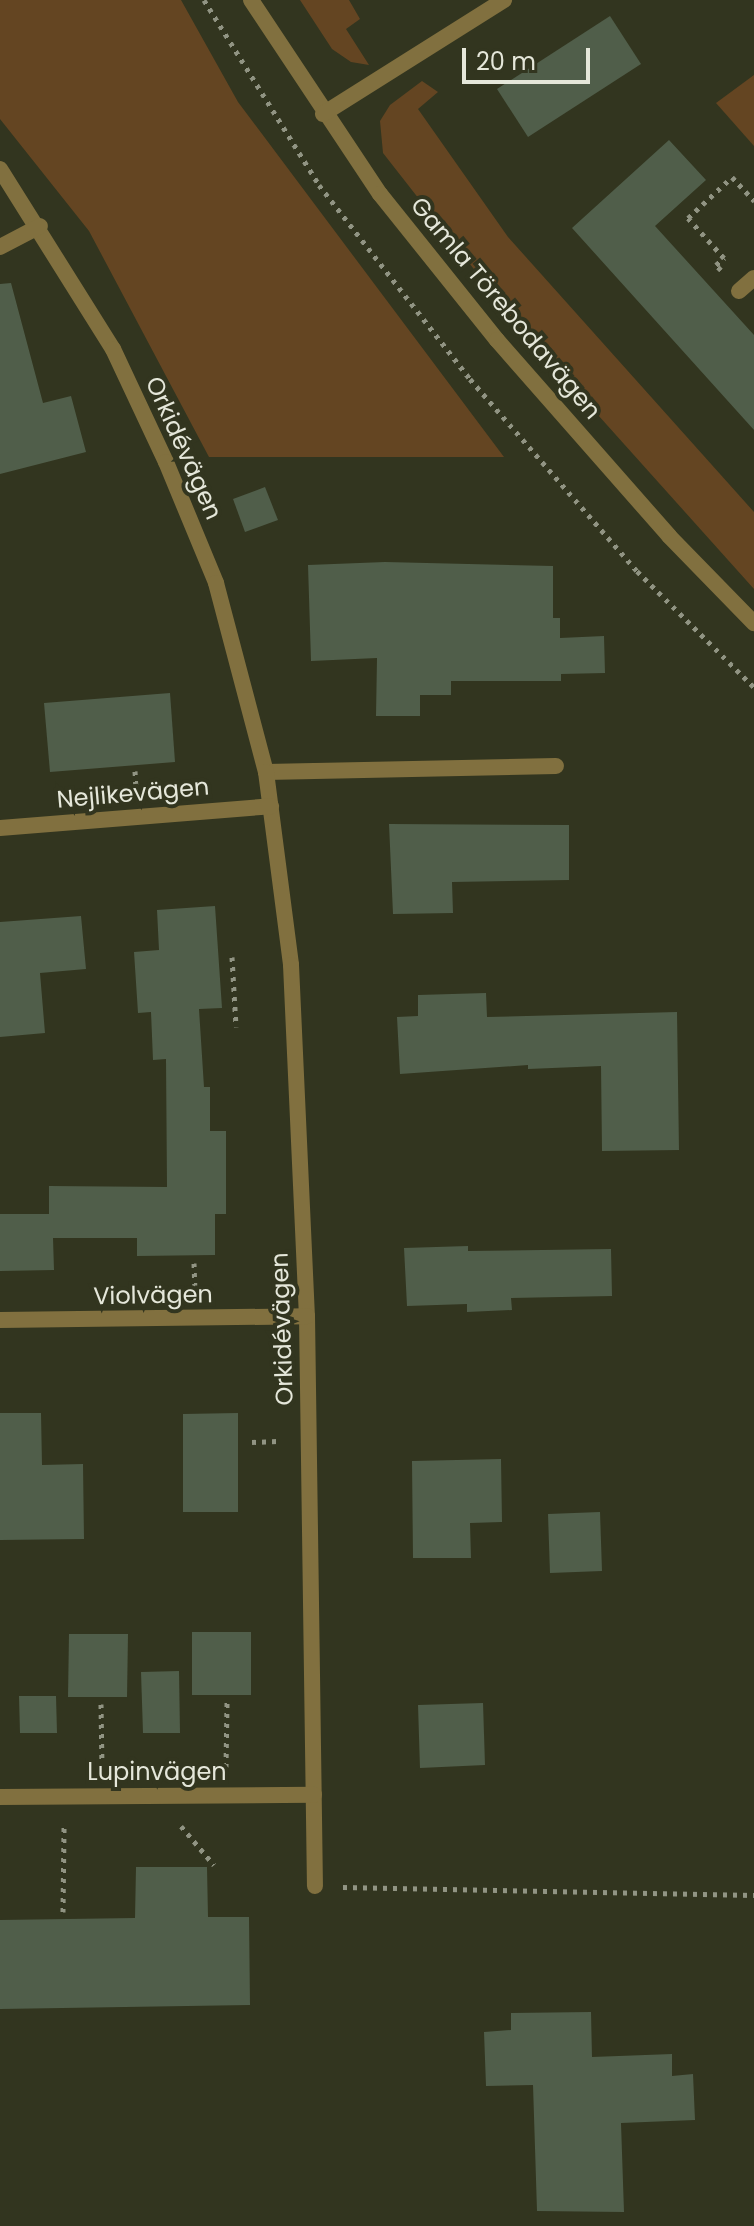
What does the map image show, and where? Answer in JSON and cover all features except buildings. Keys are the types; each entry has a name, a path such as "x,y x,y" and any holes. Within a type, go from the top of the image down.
{"street":[{"name":"Gamla Törebodavägen","path":"251,0 323,114 380,194 497,340 669,536 754,623"},
{"path":"323,114 504,0"},
{"name":"Orkidévägen","path":"0,169 40,226 113,349 166,462 216,583 266,772 291,965 307,1316 315,1886"},
{"path":"0,247 40,226"},
{"path":"739,291 754,278"},
{"path":"266,772 556,766"},
{"name":"Nejlikevägen","path":"0,828 271,806"},
{"name":"Violvägen","path":"0,1320 307,1316"},
{"name":"Lupinvägen","path":"0,1797 314,1795"}],"path":[{"path":"204,0 319,185 470,379 637,571 754,687"},
{"path":"234,50 248,43"},
{"path":"739,291 716,265 724,258 688,218 732,177 754,201"},
{"path":"135,771 137,794"},
{"path":"232,957 236,1027"},
{"path":"194,1263 195,1297"},
{"path":"252,1442 278,1441"},
{"path":"225,1774 227,1700"},
{"path":"101,1704 102,1775"},
{"path":"63,1912 64,1822"},
{"path":"177,1822 214,1865"},
{"path":"315,1886 754,1895"}],"shaded area":[{"path":"0,0 181,0 238,102 504,457 209,457 89,231 0,119"},
{"path":"300,0 349,0 360,19 346,29 369,65 351,62 332,49"},
{"path":"754,75 754,146 716,103"},
{"path":"422,81 438,92 418,109 508,237 754,512 754,589 520,328 383,153 380,121 390,105"}]}
